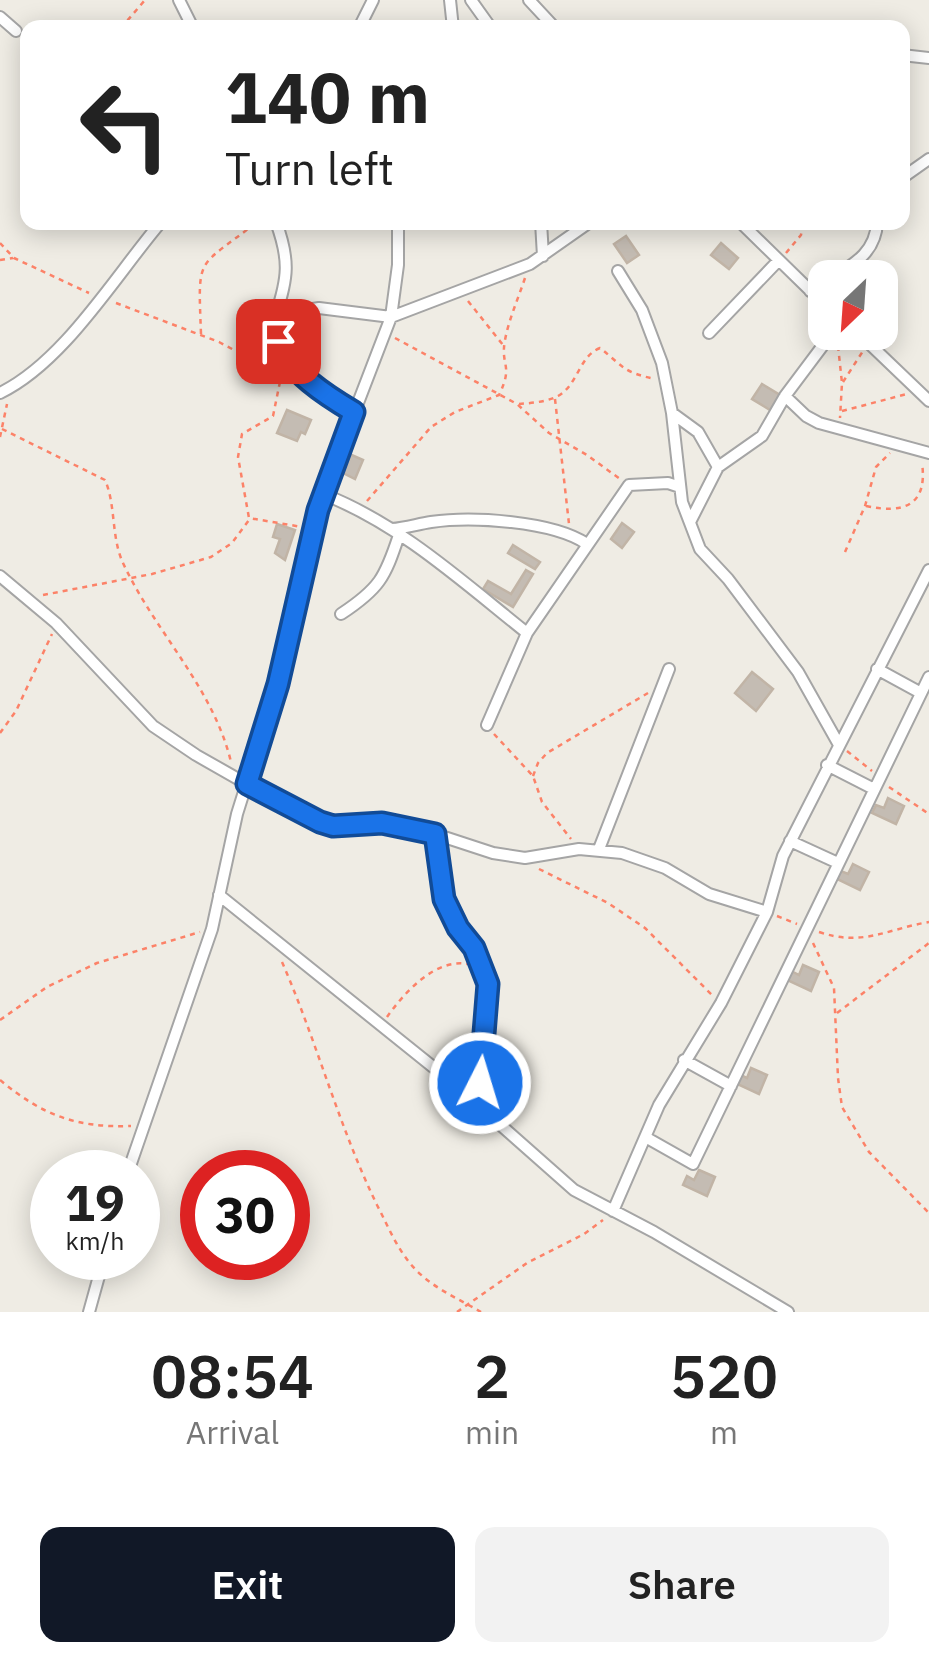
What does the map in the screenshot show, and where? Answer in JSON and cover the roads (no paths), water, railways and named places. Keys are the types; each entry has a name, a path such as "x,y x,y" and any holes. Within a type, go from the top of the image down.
{"street":[{"path":"530,0 548,20"},
{"path":"0,17 16,31"},
{"path":"5,390 36,370 102,298 155,230"},
{"path":"278,230 287,274 275,315 278,341 288,361 354,412"},
{"path":"135,1150 212,929 323,494 392,316 399,230"},
{"path":"541,230 543,256"},
{"path":"275,315 319,308 392,316 530,264 579,230"},
{"path":"747,230 808,289"},
{"path":"858,260 876,242 876,230"},
{"path":"709,333 778,261"},
{"path":"618,272 650,327 666,381 680,487 700,549 728,579 798,672 838,743"},
{"path":"690,522 718,468 762,436 785,396 821,350"},
{"path":"876,350 929,400"},
{"path":"785,396 806,416 836,428 926,452"},
{"path":"672,413 698,432 718,468"},
{"path":"487,725 526,633 630,485 668,483 680,487"},
{"path":"323,494 396,532 526,633"},
{"path":"396,532 456,521 531,524 571,534 588,544"},
{"path":"342,614 371,594 388,569 396,532"},
{"path":"613,1211 659,1105 684,1060 697,1046 767,912 782,856 826,765 929,570"},
{"path":"0,576 56,624 153,726 247,784 320,822 333,826 382,823 525,858 580,849 622,853 665,868 709,894 767,912"},
{"path":"877,669 921,693"},
{"path":"599,849 667,674"},
{"path":"647,1138 693,1164 929,677"},
{"path":"826,765 877,783"},
{"path":"435,834 444,899 458,928 474,948 488,997 481,1109"},
{"path":"790,842 838,863"},
{"path":"219,894 574,1190 665,1238 788,1312"},
{"path":"684,1060 731,1086"},
{"path":"89,1312 98,1280"}]}
